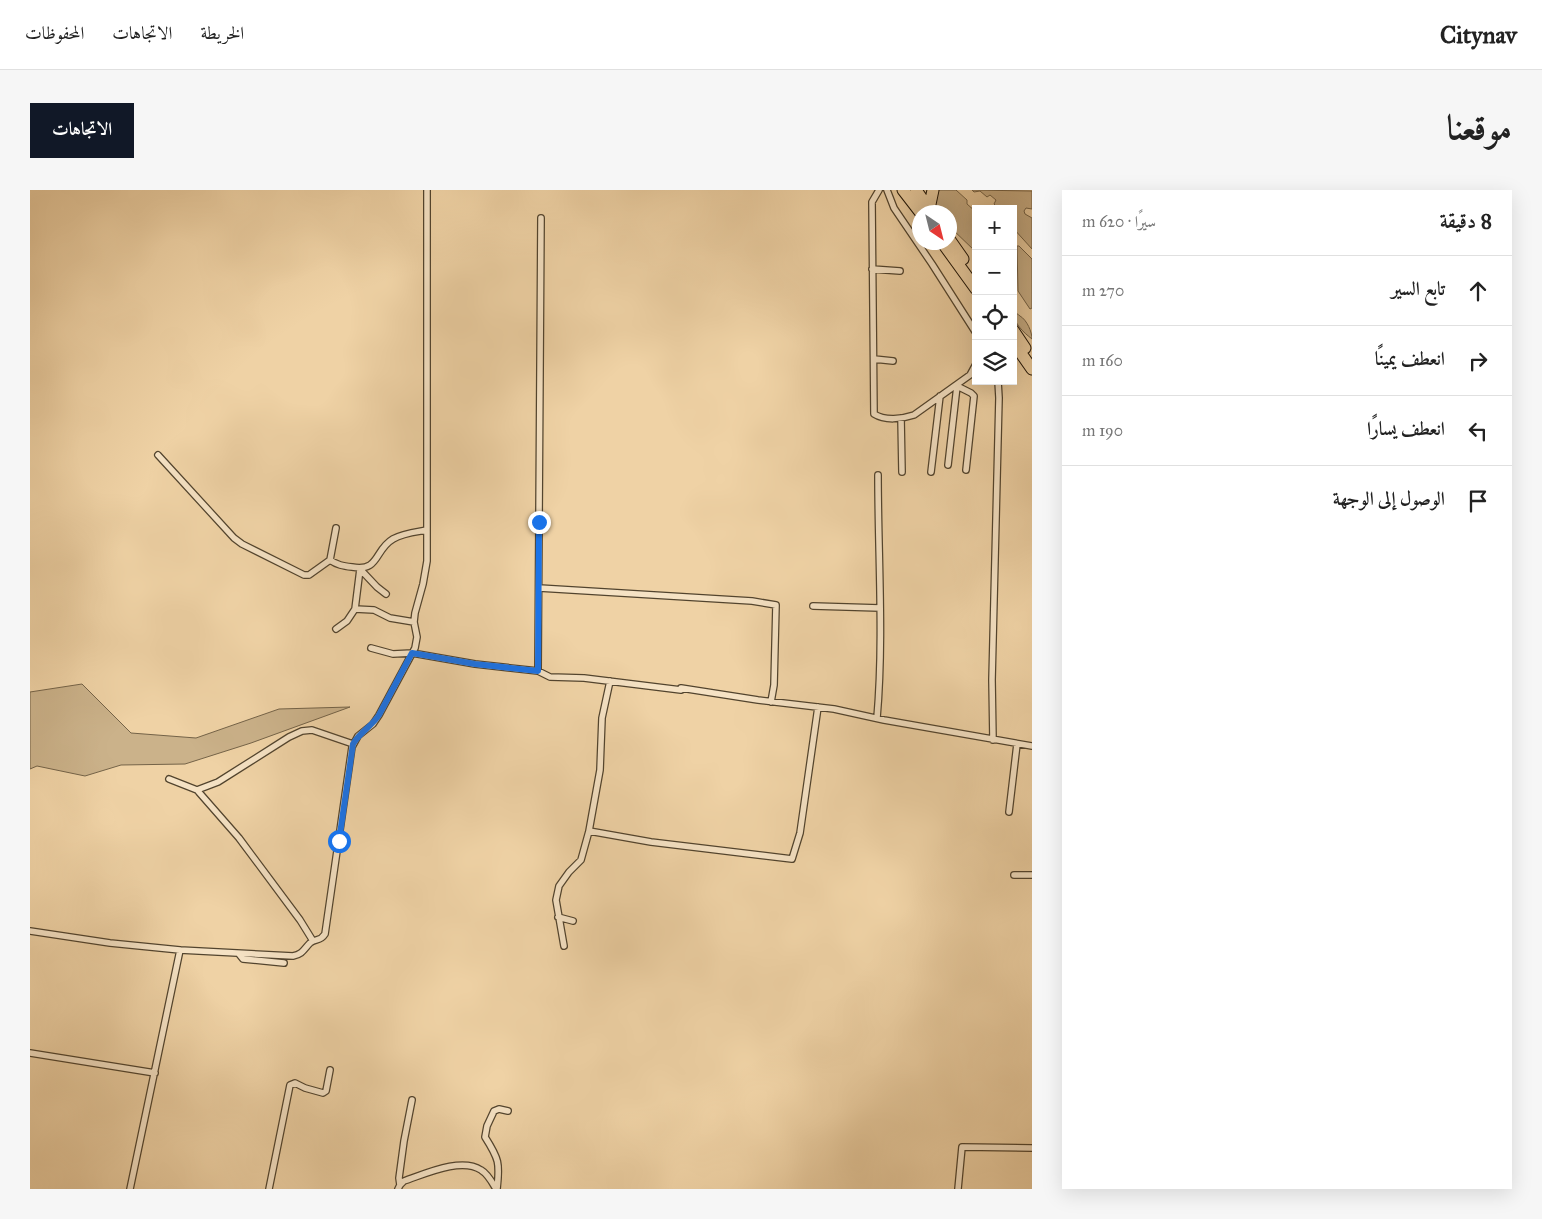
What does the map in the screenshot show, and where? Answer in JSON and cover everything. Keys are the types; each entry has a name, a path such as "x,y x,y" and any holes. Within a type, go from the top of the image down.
{"highway":[{"path":"903,190 919,205"},
{"path":"916,190 923,205"},
{"path":"928,205 933,190"},
{"path":"948,250 972,283"},
{"path":"957,250 972,271"},
{"path":"1017,336 1032,357"},
{"path":"1017,348 1032,369"}],"street":[{"path":"30,931 110,943 180,950 296,955 305,950 313,941 322,939 326,932 353,744 358,736 373,724 379,715 412,653 417,637 414,622 426,568 427,530 427,190"},
{"path":"879,190 872,202 874,414 880,418 901,418 914,414 956,386 972,371"},
{"path":"887,190 894,208 972,327"},
{"path":"538,671 541,218"},
{"path":"872,269 900,271"},
{"path":"874,358 893,361"},
{"path":"993,740 992,680 998,385"},
{"path":"948,465 956,386"},
{"path":"956,386 972,393 974,396 966,470"},
{"path":"931,472 940,396"},
{"path":"901,418 902,472"},
{"path":"158,455 228,532 242,544 304,575 309,575 330,560 336,528"},
{"path":"877,718 880,608 878,475"},
{"path":"330,560 336,565 360,569 368,568 392,540 413,532 427,530"},
{"path":"360,569 386,594"},
{"path":"336,629 347,620 355,609 360,569"},
{"path":"539,588 752,601 776,605 772,702"},
{"path":"813,606 880,608"},
{"path":"355,609 374,610 390,618 414,622"},
{"path":"371,648 393,654 412,653 475,664 538,671 550,678 584,678 834,709 1032,746"},
{"path":"564,946 556,900 559,886 581,860 589,831 600,770 602,718 610,681"},
{"path":"589,831 651,842 792,859 800,833 818,707"},
{"path":"197,790 218,782 289,736 302,731 312,730 353,744"},
{"path":"1009,812 1017,744"},
{"path":"169,779 197,790 239,838 300,920 313,941"},
{"path":"1014,875 1032,875"},
{"path":"558,917 573,921"},
{"path":"130,1189 180,950"},
{"path":"239,954 243,959 284,963"},
{"path":"30,1054 155,1073"},
{"path":"269,1189 290,1085 295,1083 305,1088 326,1091 330,1070"},
{"path":"399,1187 404,1142 412,1100"},
{"path":"496,1189 499,1168 497,1157 485,1137 487,1126 494,1111 499,1109 508,1110"},
{"path":"958,1189 962,1147 1032,1148"},
{"path":"399,1187 404,1181 454,1165 469,1165 482,1170 496,1189"}],"shaded area":[{"path":"938,190 956,190 967,200 967,204 972,208 972,248 957,234 957,205 935,205"},
{"path":"972,190 1032,191 1032,209 1026,208 1024,211 1025,214 1032,218 1032,249 1017,232 1017,205 995,205 996,200 990,195 987,197 980,191 974,192"},
{"path":"1017,246 1019,246 1032,259 1032,308 1030,309 1018,291"},
{"path":"1017,314 1027,323 1032,339 1017,323"},
{"path":"82,684 131,733 196,738 279,709 350,707 251,743 185,764 121,765 85,776 37,766 30,769 30,692"}],"route":[{"path":"339,841 353,744 358,736 369,728 379,715 412,653 444,660 538,671 539,522"}]}
